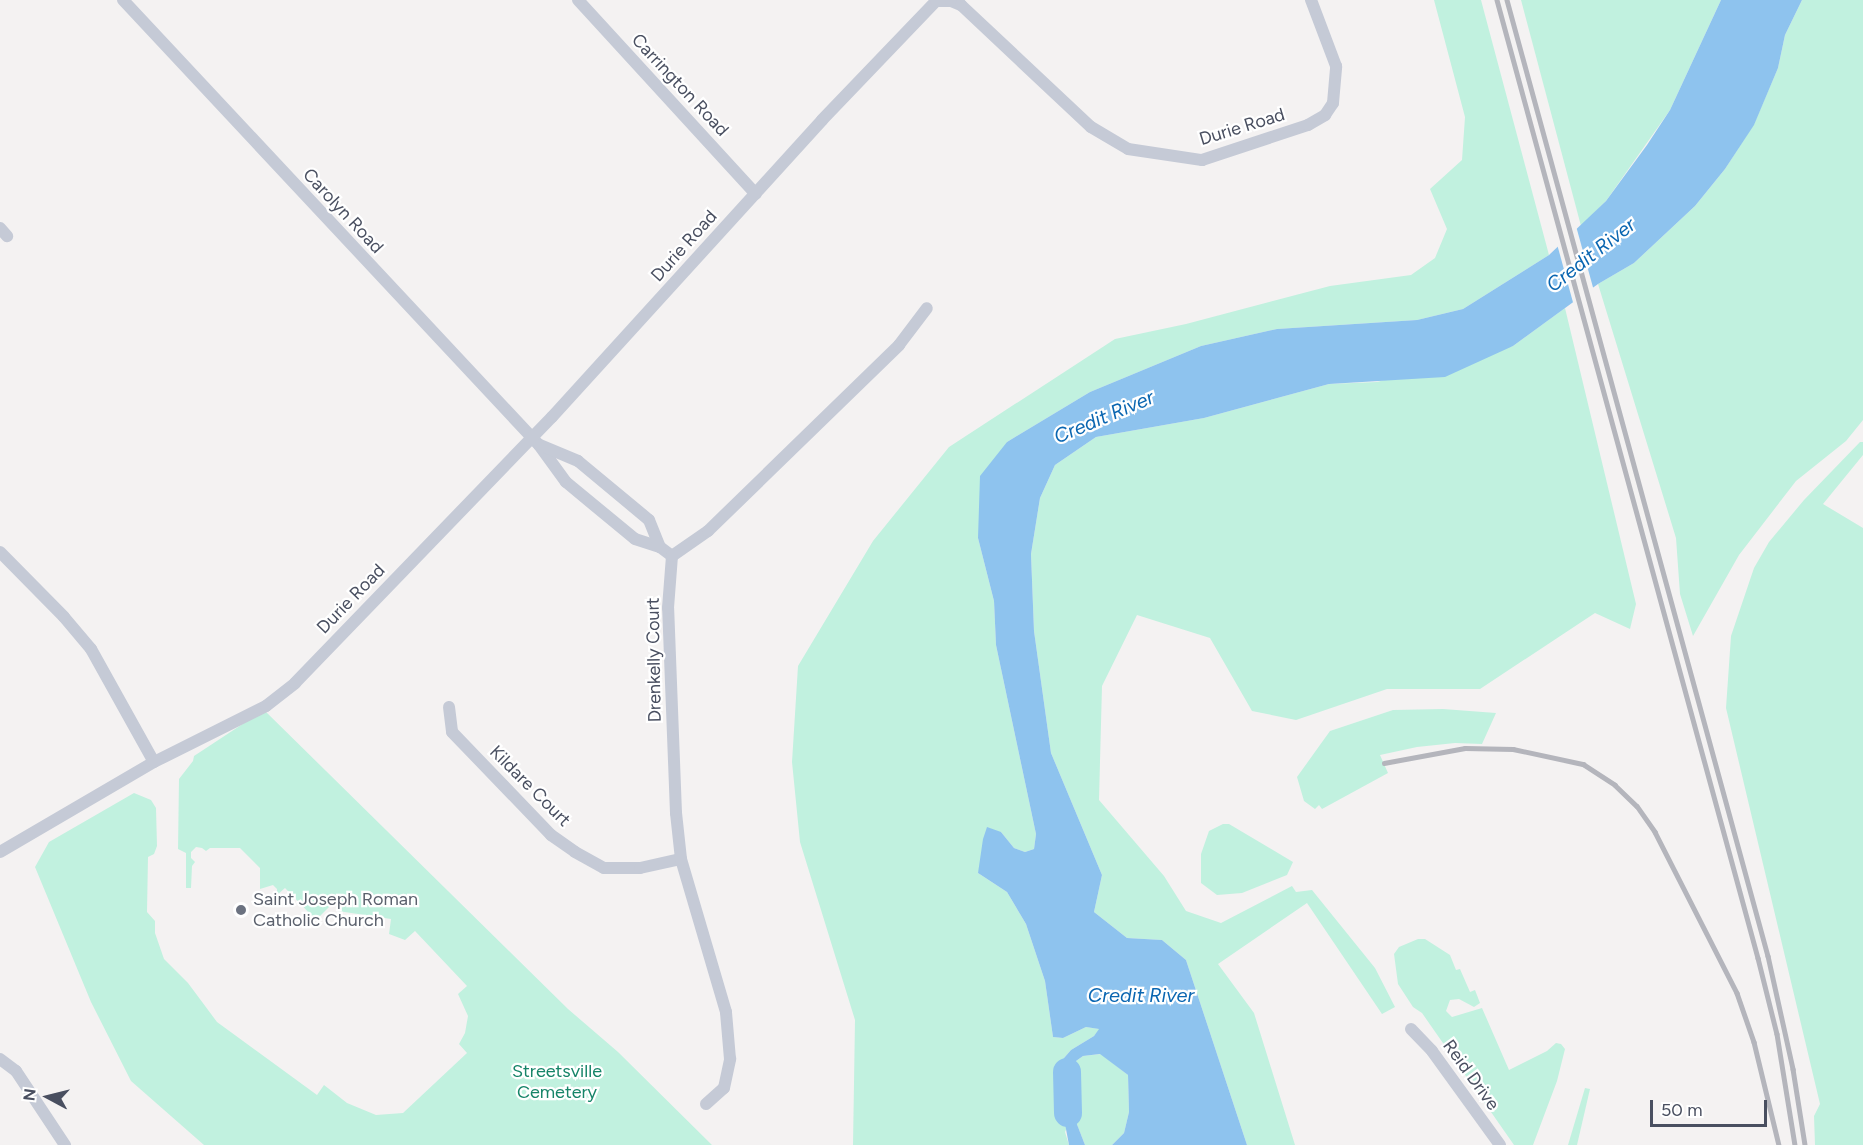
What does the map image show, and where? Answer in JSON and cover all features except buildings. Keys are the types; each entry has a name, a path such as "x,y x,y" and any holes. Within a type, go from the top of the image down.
{"street":[{"name":"Carolyn Road","path":"123,0 535,442 566,482 635,539 660,547 672,556"},
{"name":"Carrington Road","path":"578,0 756,194"},
{"name":"Durie Road","path":"0,852 154,762 266,706 295,683 535,442 829,112 936,1 951,1 961,5 1091,127 1118,144 1138,151 1202,160 1308,125 1325,115 1333,103 1336,66 1311,0"},
{"path":"672,556 708,531 890,353 927,308"},
{"name":"Carolyn Road","path":"535,442 578,462 649,520 660,547"},
{"path":"0,552 64,617 91,649 154,762"},
{"name":"Drenkelly Court","path":"672,556 668,608 676,813 681,859 726,1012 730,1059 724,1088 706,1104"},
{"name":"Kildare Court","path":"449,708 452,732 551,835 575,852 604,868 640,868 681,859"},
{"name":"Reid Drive","path":"1411,1029 1432,1051 1500,1145"},
{"path":"0,1059 16,1071 65,1145"}],"green space":[{"path":"1434,0 1481,0 1549,255 1463,309 1417,320 1277,329 1201,346 1090,392 1007,442 978,538 994,601 996,645 1036,834 1034,849 1025,852 1014,848 1001,832 978,873 1007,892 1026,924 1045,981 1053,1037 1063,1038 1086,1027 1100,1029 1094,1036 1071,1050 1064,1058 1070,1073 1076,1061 1083,1056 1101,1054 1128,1075 1129,1112 1124,1133 1112,1145 1085,1145 1073,1114 1065,1132 1069,1145 853,1145 855,1020 800,842 792,762 798,666 873,541 949,447 1115,339 1186,324 1330,286 1411,275 1435,258 1447,229 1430,189 1462,160 1465,117"},
{"path":"1521,0 1721,0 1670,110 1606,201 1581,226"},
{"path":"1802,0 1863,0 1863,420 1846,441 1796,481 1739,555 1693,636 1680,594 1676,538 1598,284 1634,263 1695,206 1725,169 1754,124 1778,68 1785,35"},
{"path":"1565,308 1636,604 1630,629 1595,613 1480,689 1387,689 1296,720 1252,711 1210,638 1137,615 1102,686 1099,800 1164,876 1186,911 1221,923 1292,886 1296,892 1312,890 1375,968 1395,1007 1382,1014 1307,903 1218,964 1254,1013 1295,1145 1247,1145 1186,960 1162,940 1127,938 1094,912 1102,875 1051,753 1034,631 1031,554 1040,498 1055,465 1096,437 1204,418 1329,384 1377,382 1513,346"},
{"path":"1860,442 1863,442 1863,455 1823,504 1863,528 1863,1145 1815,1145 1814,1116 1820,1104 1726,708 1731,636 1754,568 1769,542 1804,500"},
{"path":"1443,709 1496,713 1482,744 1455,743 1417,747 1380,755 1388,773 1322,809 1319,805 1315,809 1304,801 1297,777 1330,731 1393,710"},
{"name":"Streetsville Cemetery","path":"264,710 568,1009 618,1052 712,1145 204,1145 131,1081 91,1002 35,867 49,842 134,793 151,800 156,808 157,846 154,854 148,857 147,912 155,921 155,933 164,959 188,983 217,1022 317,1095 324,1085 347,1103 376,1115 403,1113 467,1053 459,1044 465,1033 468,1016 458,994 467,986 415,931 405,940 389,934 391,919 338,911 335,901 316,920 285,888 277,895 277,889 273,885 260,889 260,868 240,848 210,848 206,851 196,847 191,852 191,858 195,862 192,866 191,888 186,888 186,853 178,849 179,779 193,761 194,756"},
{"path":"1223,824 1229,824 1293,862 1287,875 1242,893 1217,895 1201,883 1201,854 1209,831"},
{"path":"1418,939 1425,939 1450,955 1456,970 1460,969 1470,992 1475,990 1480,1003 1474,1007 1459,999 1450,1000 1446,1011 1452,1017 1482,1008 1509,1070 1547,1051 1556,1043 1561,1044 1565,1049 1557,1081 1533,1145 1514,1145 1422,1013 1413,1007 1398,984 1394,954 1399,947"},
{"path":"1585,1088 1590,1089 1577,1145 1568,1145"}],"water":[{"name":"Credit River","path":"1721,0 1802,0 1785,35 1778,68 1754,125 1725,169 1695,206 1634,263 1598,284 1513,346 1445,377 1329,384 1204,418 1096,437 1055,465 1040,498 1031,554 1034,631 1051,753 1102,875 1094,912 1127,938 1162,940 1186,960 1247,1145 1112,1145 1124,1133 1129,1112 1128,1075 1100,1054 1083,1056 1076,1061 1070,1073 1063,1070 1064,1058 1071,1050 1094,1036 1099,1029 1086,1027 1063,1038 1053,1037 1045,981 1026,924 1007,892 978,873 987,827 1001,832 1014,848 1025,852 1034,849 1036,834 996,645 994,601 978,538 980,476 1007,442 1090,392 1201,346 1277,329 1417,320 1463,309 1549,255 1606,201 1647,145 1670,110"},
{"path":"1063,1113 1073,1114 1085,1145 1069,1145"}],"pier":[{"path":"1576,226 1594,291 1574,306 1557,244"}],"waterway":[{"name":"Credit River","path":"1067,1072 1068,1113"}],"railway":[{"path":"1497,0 1758,958 1777,1034 1795,1145"},
{"path":"1507,0 1768,956 1793,1069 1805,1145"},
{"path":"1384,763 1465,748 1513,749 1583,764 1615,785 1637,806 1655,832 1737,993 1754,1042 1779,1145"}],"place":[{"name":"Saint Joseph Roman Catholic Church","path":"241,910"}]}
